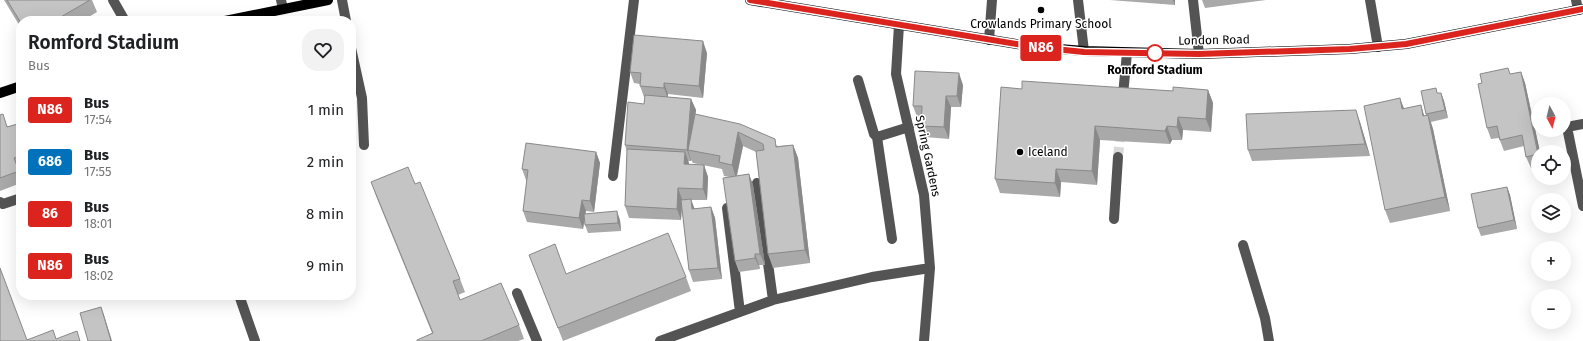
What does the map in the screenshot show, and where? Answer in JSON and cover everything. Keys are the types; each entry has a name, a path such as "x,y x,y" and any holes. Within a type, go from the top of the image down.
{"main road":[{"path":"242,16 282,4 328,0"},
{"name":"London Road","path":"750,0 1035,47 1084,52 1199,54 1350,49 1406,44 1579,6"},
{"path":"0,93 16,88"}],"street":[{"path":"113,0 122,16"},
{"path":"342,0 345,16"},
{"path":"613,176 634,0"},
{"path":"989,40 992,0"},
{"path":"1078,0 1084,52"},
{"path":"1193,0 1199,54"},
{"path":"1370,0 1378,47"},
{"name":"Spring Gardens","path":"899,25 896,74 924,195 930,268 924,341"},
{"path":"1123,95 1127,53"},
{"path":"356,71 362,98 364,145"},
{"path":"858,80 874,134 877,137 892,239"},
{"path":"1583,124 1567,127 1583,206"},
{"path":"877,137 909,127"},
{"path":"1114,219 1118,157"},
{"path":"757,183 773,300"},
{"path":"0,202 3,204 16,200"},
{"path":"727,208 740,312"},
{"path":"1243,245 1265,318 1270,341"},
{"path":"660,341 773,300 858,280 930,268"},
{"path":"517,293 537,341"},
{"path":"241,300 255,341"}],"building":[{"path":"7,0 90,0 63,16 17,16"},
{"path":"634,35 703,41 699,86 664,83 664,88 640,86 641,73 630,72"},
{"path":"1508,68 1510,74 1521,72 1531,120 1531,137 1534,137 1536,145 1531,145 1531,156 1526,157 1522,135 1500,140 1497,126 1487,128 1478,84 1482,83 1480,74"},
{"path":"915,71 959,73 957,96 946,96 944,127 921,126 922,106 913,106"},
{"path":"1022,81 1173,91 1173,87 1208,90 1206,119 1178,117 1177,127 1167,126 1165,131 1095,126 1092,171 1056,169 1055,183 995,179 1001,87 1022,89"},
{"path":"1436,88 1437,93 1441,93 1445,110 1426,114 1421,91"},
{"path":"645,95 691,99 687,150 625,145 628,102 644,104"},
{"path":"1400,98 1402,109 1421,105 1423,116 1428,115 1445,197 1385,210 1364,106"},
{"path":"1356,110 1365,144 1248,150 1246,114"},
{"path":"3,114 7,127 16,124 16,157 14,158 16,163 16,172 0,178 0,115"},
{"path":"695,114 740,124 775,139 776,147 793,145 805,250 768,254 756,151 764,150 763,144 738,132 732,165 719,162 720,156 688,150"},
{"path":"526,143 596,152 590,201 582,200 579,218 523,211 528,170 522,169"},
{"path":"627,149 685,152 684,164 704,165 703,189 678,188 677,209 625,206"},
{"path":"408,167 415,184 420,182 460,279 453,281 460,300 501,283 519,325 481,341 417,341 433,333 371,182"},
{"path":"749,174 760,254 755,254 755,258 735,261 723,178"},
{"path":"1507,187 1514,220 1478,228 1471,194"},
{"path":"691,199 692,209 711,207 718,268 689,270 681,200"},
{"path":"617,211 618,223 585,225 584,214"},
{"path":"668,233 686,277 558,328 529,255 555,244 566,274"},
{"path":"0,268 27,340 53,330 56,339 77,331 80,341 0,341"},
{"path":"101,307 111,341 88,341 80,313"}],"tunnel":[{"path":"1118,157 1121,129"}],"bus line":[{"name":"N86","path":"750,0 1035,47 1084,52 1199,54 1350,49 1406,44 1583,9"}],"place":[{"name":"Crowlands Primary School","path":"1041,10"},
{"name":"Romford Stadium","path":"1155,53"},
{"name":"Iceland","path":"1020,152"}]}
